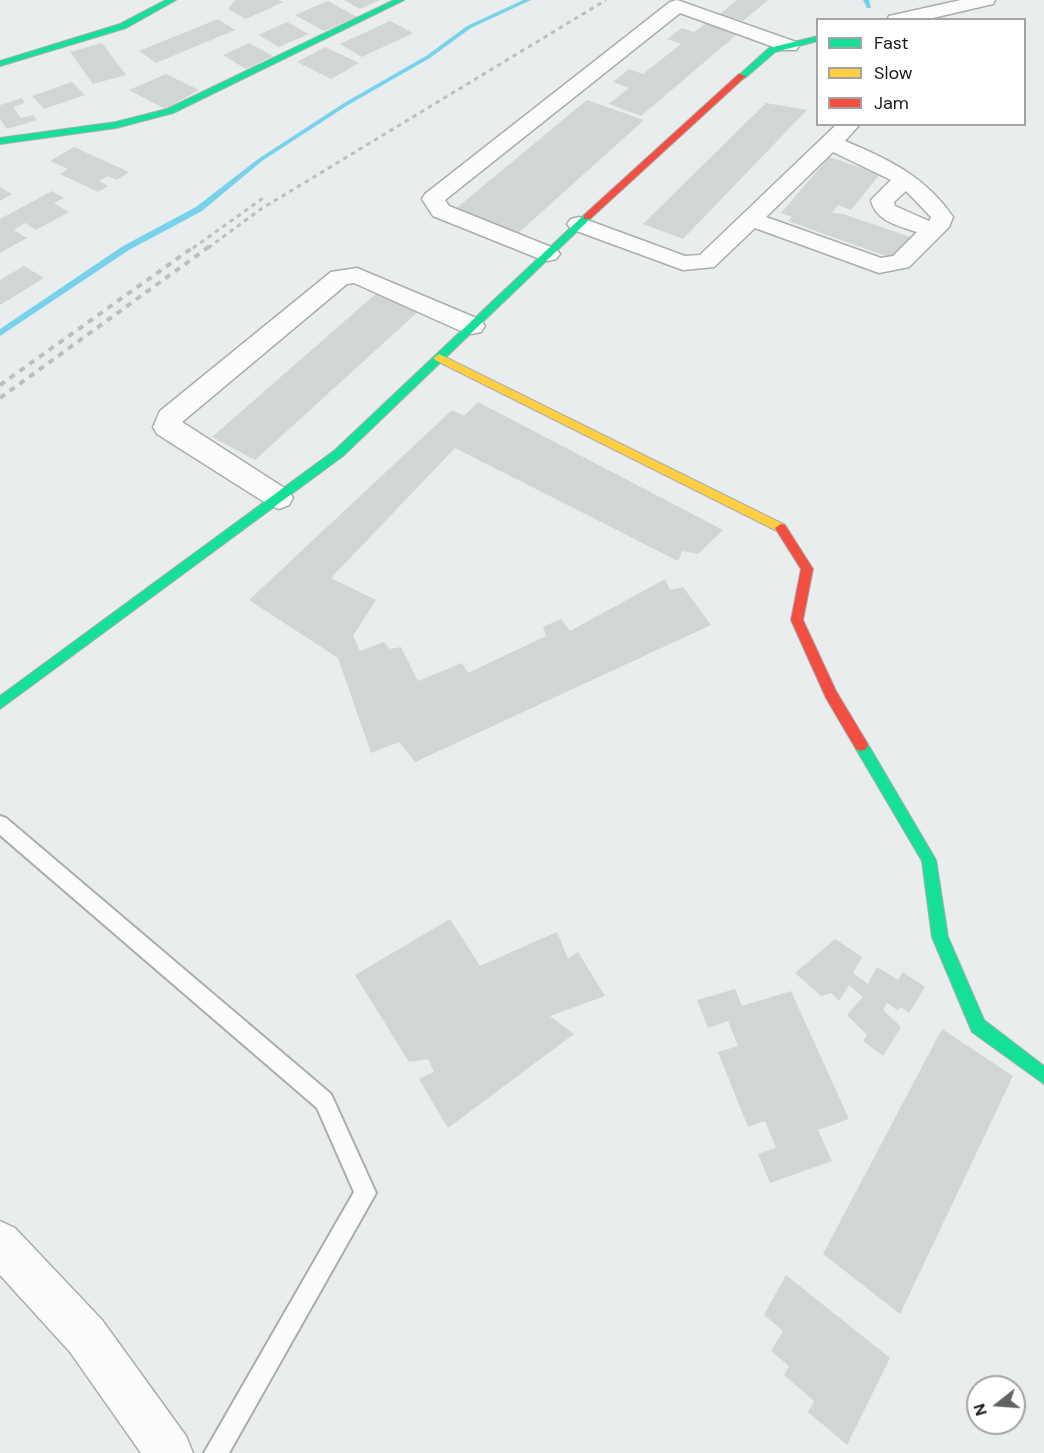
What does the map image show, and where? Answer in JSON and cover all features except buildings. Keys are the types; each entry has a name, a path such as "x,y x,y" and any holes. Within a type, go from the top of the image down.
{"street":[{"path":"127,7 143,0"},
{"path":"0,64 123,26 172,0"},
{"path":"0,141 116,125 170,111 400,0"},
{"path":"905,18 986,0"},
{"path":"548,254 441,211 433,199 681,3 789,46"},
{"path":"0,52 94,20"},
{"path":"0,703 339,453 579,224 772,50 816,39"},
{"path":"579,224 683,263 706,262 848,126"},
{"path":"751,219 879,266 901,262 941,222 942,217 919,189 897,171 831,143"},
{"path":"906,179 882,200 884,209 906,221 933,230"},
{"path":"279,498 166,427 169,418 340,277 357,275 472,326"},
{"path":"439,358 780,527 807,569 797,620 831,694 929,860 940,937 978,1026 1044,1076"},
{"path":"0,1243 86,1336 169,1453"}],"lane":[{"path":"0,824 324,1101 365,1193 216,1453"}],"waterway":[{"path":"0,333 126,248 199,209 260,160 346,104 428,57 469,27 528,0"},
{"path":"866,0 869,7"}],"railway":[{"path":"208,248 261,209 606,0"},
{"path":"193,248 266,196"},
{"path":"0,385 195,246"},
{"path":"0,398 210,246"}],"traffic: fast":[{"path":"0,64 123,26 172,0"},
{"path":"0,141 116,125 170,111 400,0"},
{"path":"742,76 772,50 816,39"},
{"path":"0,703 339,453 587,217"},
{"path":"861,745 929,860 940,937 978,1026 1044,1076"}],"traffic: slow":[{"path":"439,358 781,528"}],"traffic: jam":[{"path":"587,217 742,76"},
{"path":"781,528 807,569 797,620 831,694 861,745"}]}
